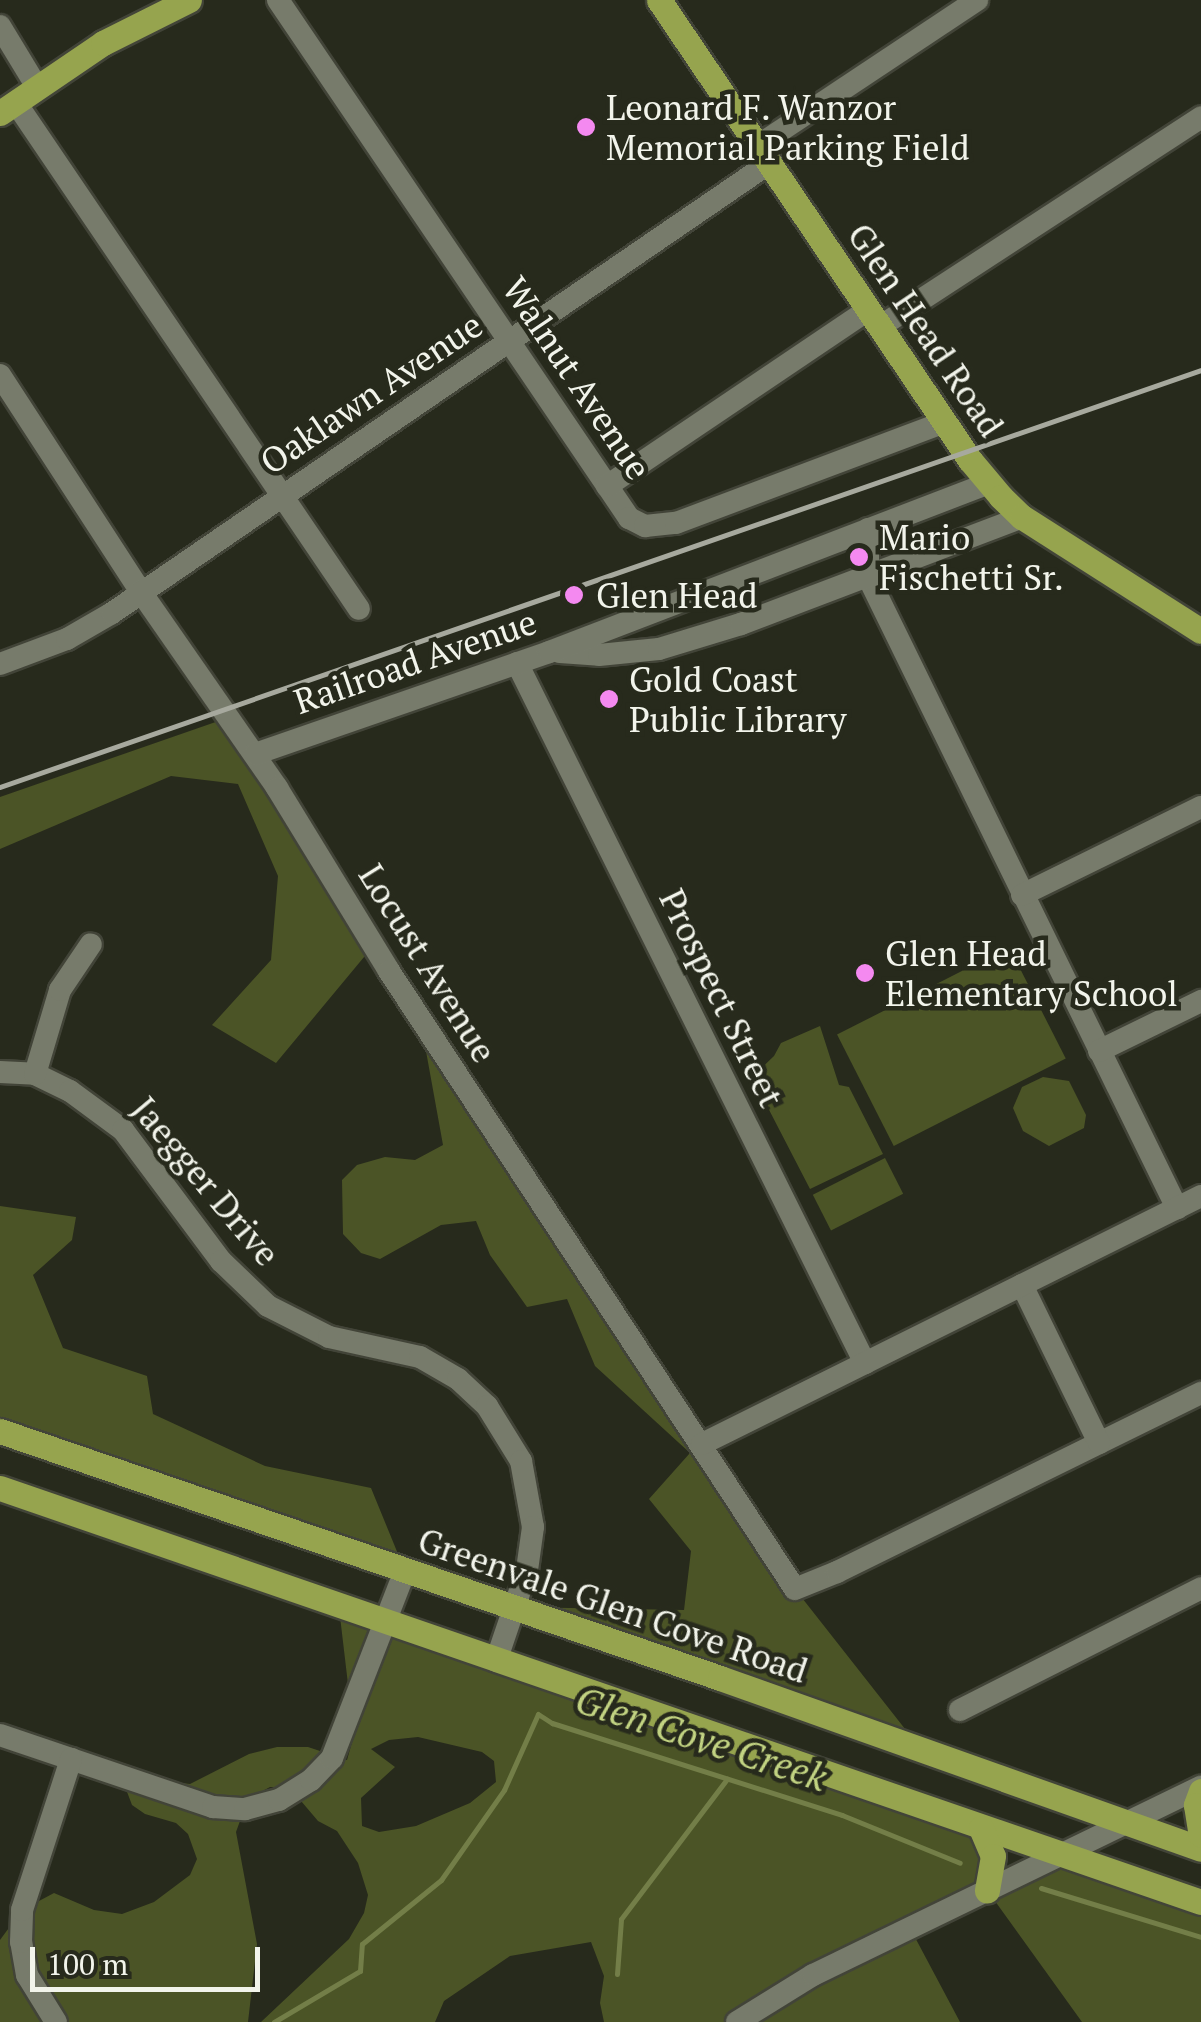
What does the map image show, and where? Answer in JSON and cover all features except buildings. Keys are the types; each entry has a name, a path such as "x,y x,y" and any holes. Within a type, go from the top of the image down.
{"main road":[{"name":"Glen Head Road","path":"658,0 989,484 1022,516 1201,631"},
{"path":"8,108 104,43 179,2"},
{"name":"Greenvale Glen Cove Road","path":"0,1431 1201,1849"},
{"path":"0,1488 385,1624 1201,1902"},
{"path":"1201,1789 1196,1816 1201,1836"},
{"path":"981,1828 993,1856 988,1890"}],"street":[{"name":"Walnut Avenue","path":"278,0 629,518 645,526 661,526 882,448 944,422"},
{"name":"Oaklawn Avenue","path":"3,659 67,638 141,592 510,340 976,0"},
{"path":"0,26 37,86"},
{"path":"8,108 359,609"},
{"path":"607,486 1200,117"},
{"name":"Locust Avenue","path":"0,375 141,592 255,754 389,971 794,1589 838,1572 1099,1442"},
{"name":"Railroad Avenue","path":"255,754 549,652 989,484"},
{"path":"549,652 599,655 659,649 742,624 1022,516"},
{"path":"868,529 868,577"},
{"path":"833,543 868,577 1177,1208"},
{"name":"Prospect Street","path":"518,663 864,1363"},
{"path":"1022,895 1201,807"},
{"path":"34,1074 60,990 91,944"},
{"path":"1100,1051 1201,1001"},
{"name":"Jaegger Drive","path":"0,1072 34,1074 92,1104 123,1130 221,1260 268,1306 330,1337 420,1357 458,1379 487,1406 520,1460 530,1496 532,1549 496,1661"},
{"path":"702,1444 1201,1196"},
{"path":"1022,1285 1099,1442 1201,1393"},
{"path":"0,1735 213,1808 245,1809 279,1800 311,1780 332,1758 405,1571"},
{"path":"960,1710 1201,1588"},
{"path":"56,2022 27,1975 21,1942 22,1910 71,1759"},
{"path":"737,2022 814,1975 1201,1789"}],"green space":[{"path":"230,717 374,945 276,1063 212,1025 271,960 278,876 238,784 171,776 0,849 0,797"},
{"path":"1009,947 1066,1058 894,1146 837,1035"},
{"path":"420,1018 795,1589 920,1748 514,1607 684,1610 691,1551 649,1499 690,1453 595,1366 567,1299 527,1307 490,1255 476,1221 441,1225 380,1259 361,1253 343,1234 342,1180 357,1165 385,1157 415,1160 443,1145"},
{"path":"820,1026 839,1085 849,1087 883,1154 810,1189 752,1077 774,1056 781,1043"},
{"path":"1043,1077 1069,1081 1086,1115 1084,1128 1049,1146 1023,1131 1013,1108 1022,1087"},
{"path":"885,1158 903,1194 831,1230 813,1195"},
{"path":"0,1206 76,1217 72,1240 33,1275 63,1348 147,1376 153,1414 265,1466 371,1488 405,1571 0,1431"},
{"path":"339,1608 981,1828 988,1888 1057,1855 1201,1902 1201,2022 1082,2022 987,1890 910,1928 960,2022 604,2022 600,2003 604,1976 591,1942 510,1956 444,2001 435,2022 261,2022 349,1939 364,1913 368,1895 358,1863 337,1831 318,1821 290,1788 270,1787 248,1799 236,1832 257,1944 248,2022 0,2022 0,1940 22,1910 54,1893 94,1910 122,1914 154,1902 190,1875 197,1859 188,1834 176,1823 145,1814 132,1805 121,1776 190,1784 249,1754 277,1747 308,1747 347,1760 354,1735","holes":["418,1737 482,1752 494,1761 496,1782 470,1803 416,1826 379,1832 362,1826 361,1798 395,1767 371,1749 389,1740"]}],"waterway":[{"name":"Glen Cove Creek","path":"274,2022 360,1971 362,1944 441,1880 504,1790 538,1714 552,1723 842,1815 960,1863"},
{"path":"617,1974 621,1919 727,1779"},
{"name":"Glen Cove Creek","path":"1041,1888 1201,1937"}],"railway":[{"path":"0,787 1201,370"}],"place":[{"name":"Leonard F. Wanzor Memorial Parking Field","path":"586,127"},
{"name":"Mario Fischetti Sr.","path":"859,557"},
{"name":"Glen Head","path":"574,595"},
{"name":"Gold Coast Public Library","path":"609,699"},
{"name":"Glen Head Elementary School","path":"865,973"}]}
